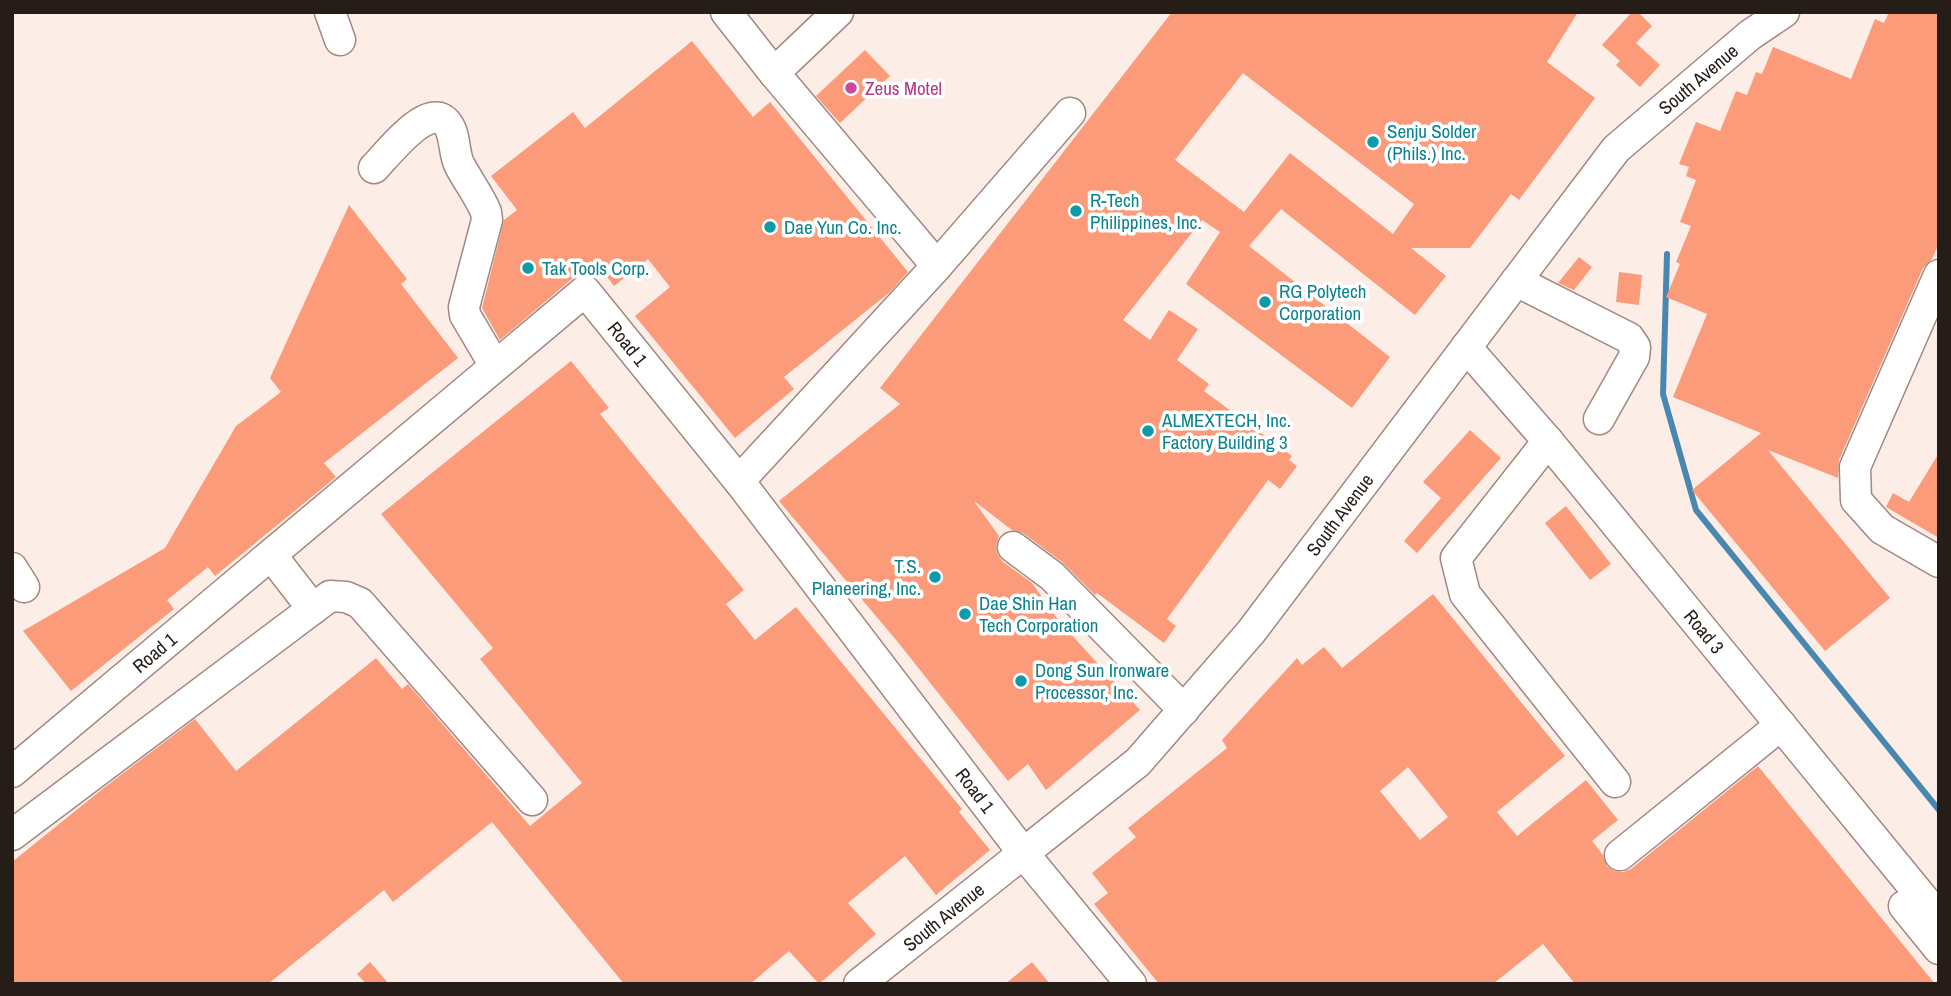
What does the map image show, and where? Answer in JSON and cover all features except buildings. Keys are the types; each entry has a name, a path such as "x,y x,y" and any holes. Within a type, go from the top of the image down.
{"street":[{"path":"726,12 937,266"},
{"path":"774,73 838,12"},
{"name":"South Avenue","path":"859,984 1138,762 1251,632 1616,149 1750,34 1784,12"},
{"path":"739,481 937,266 1070,113"},
{"path":"374,168 413,128 430,117 438,116 446,121 451,130 459,164 486,212 487,220 464,315 495,366"},
{"path":"1939,275 1855,467 1856,500 1882,529 1939,562"},
{"path":"1516,281 1629,338 1635,347 1634,357 1599,419"},
{"name":"Road 1","path":"12,772 585,291 739,481 1024,854 1131,984"},
{"name":"Road 3","path":"1466,347 1548,441 1774,731 1939,918"},
{"path":"1548,441 1456,558 1465,594 1615,782"},
{"path":"1013,547 1052,576 1184,710"},
{"path":"271,555 313,609"},
{"path":"12,835 330,596 346,597 360,603 531,800"},
{"path":"1620,855 1774,731 1939,949"}],"waterway":[{"path":"1667,254 1663,394 1696,510 1939,810"}],"place":[{"name":"Zeus Motel","path":"851,88"},
{"name":"Senju Solder (Phils.) Inc.","path":"1373,142"},
{"name":"R-Tech Philippines, Inc.","path":"1076,211"},
{"name":"Dae Yun Co. Inc.","path":"770,227"},
{"name":"Tak Tools Corp.","path":"528,268"},
{"name":"RG Polytech Corporation","path":"1265,302"},
{"name":"ALMEXTECH, Inc. Factory Building 3","path":"1148,431"},
{"name":"T.S. Planeering, Inc.","path":"935,577"},
{"name":"Dae Shin Han Tech Corporation","path":"965,614"},
{"name":"Dong Sun Ironware Processor, Inc.","path":"1021,681"}]}
